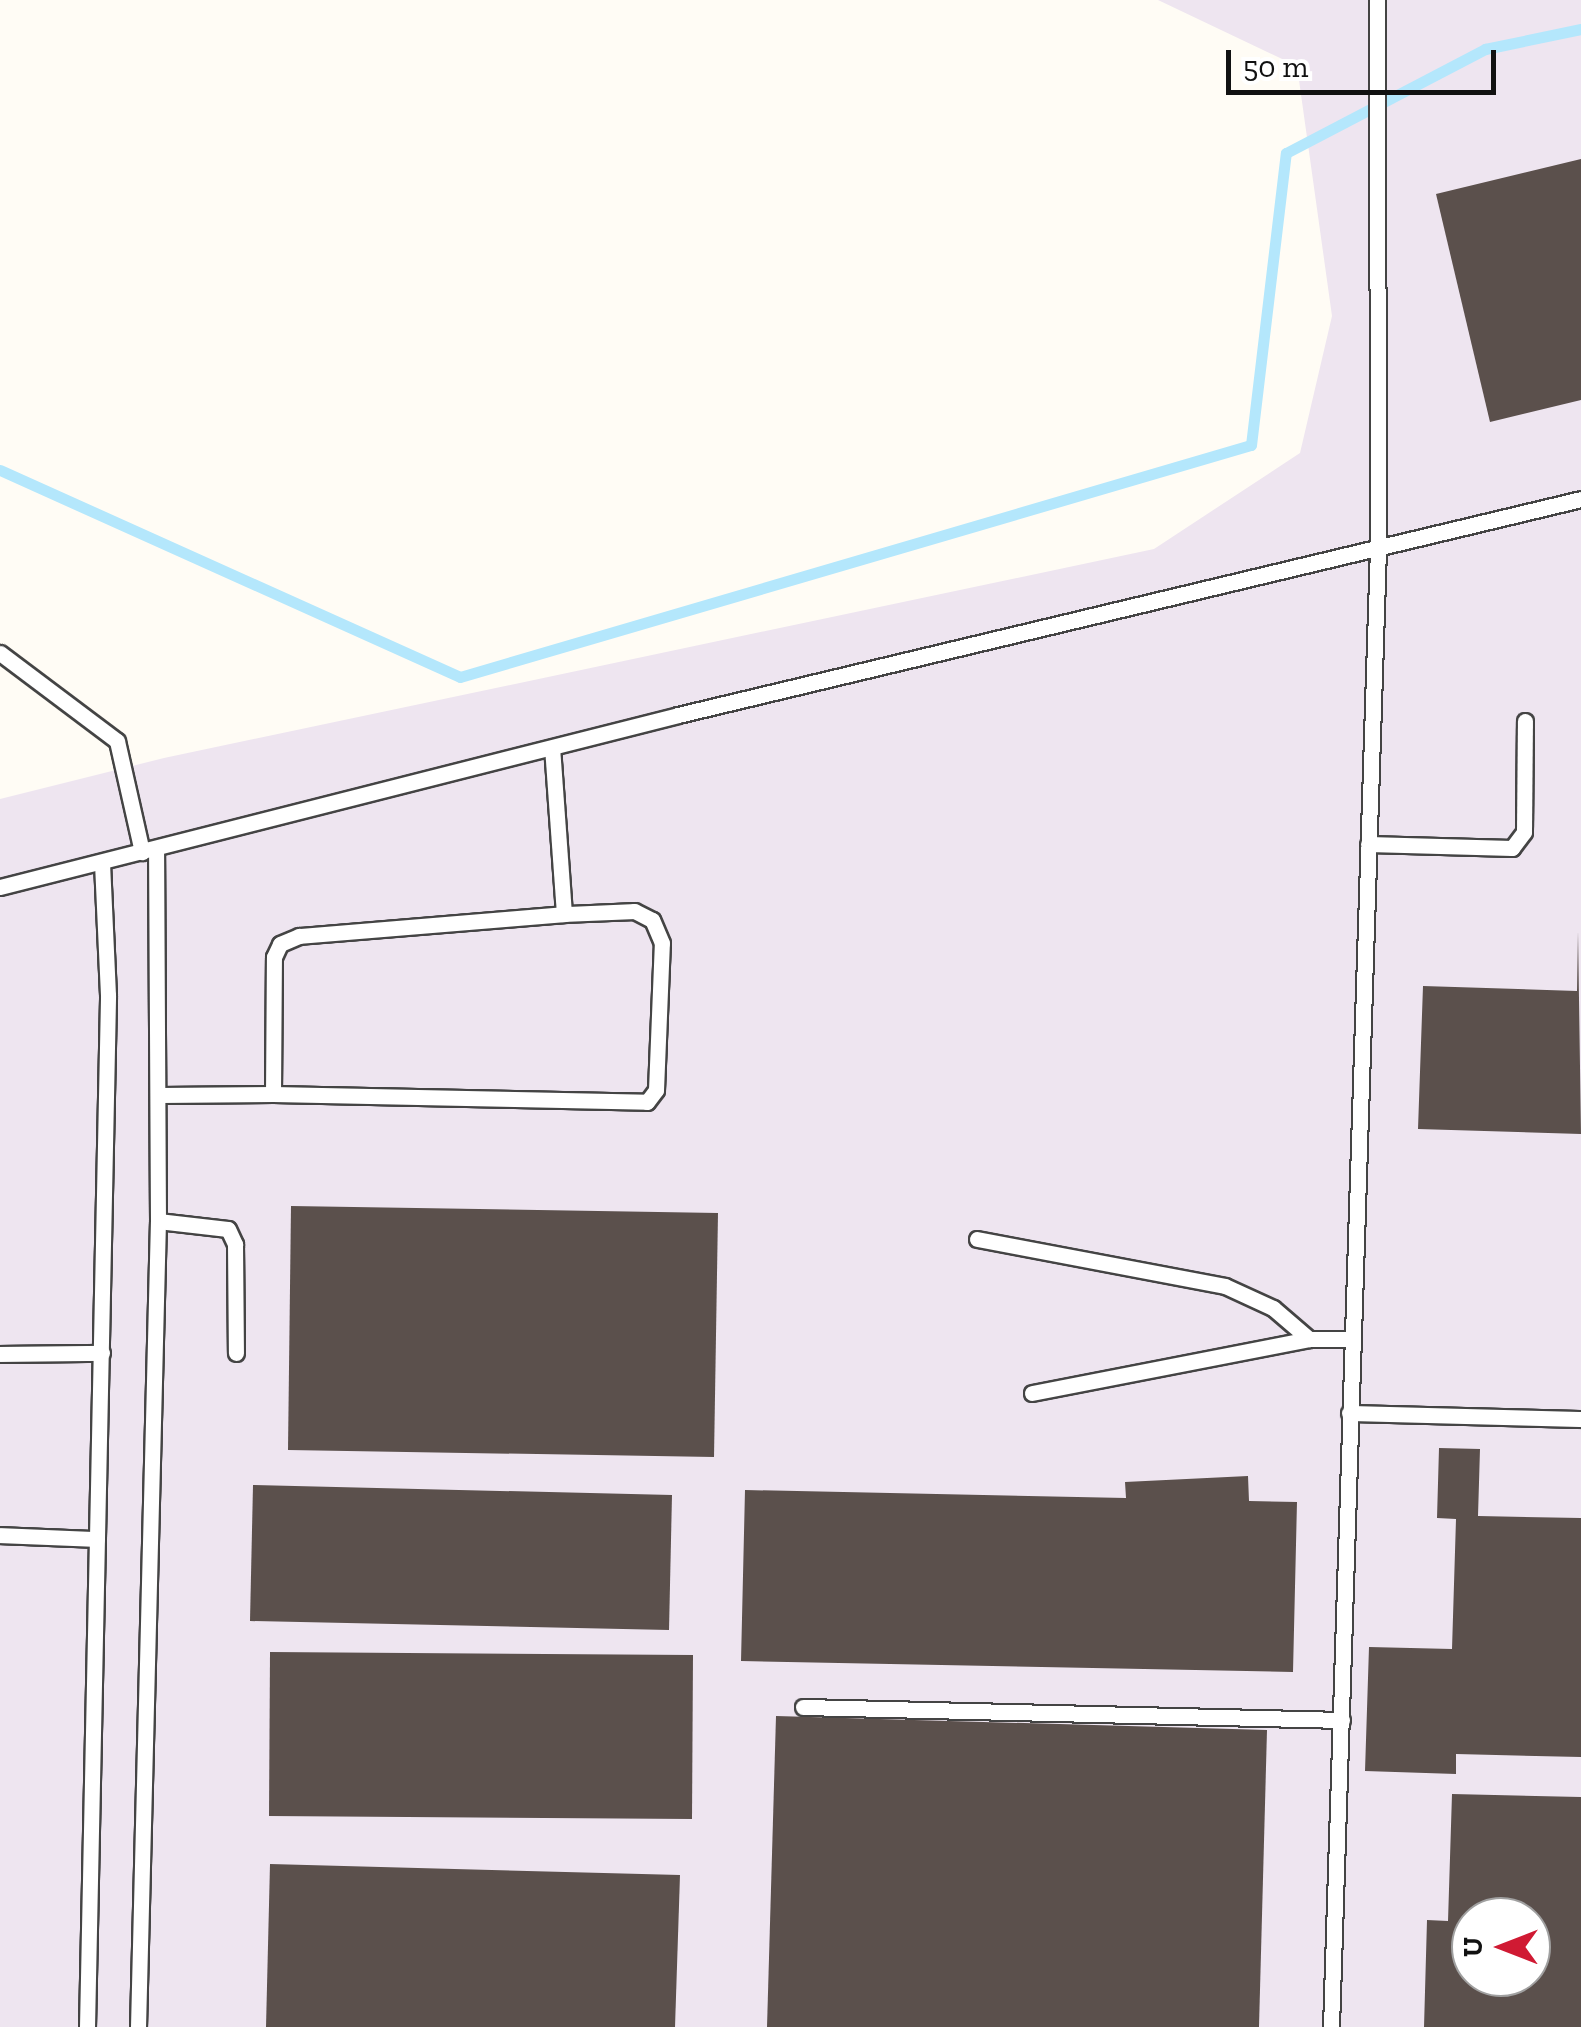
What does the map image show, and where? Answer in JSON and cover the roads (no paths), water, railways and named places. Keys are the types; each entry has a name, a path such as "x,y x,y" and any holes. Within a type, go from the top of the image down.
{"lane":[{"path":"1331,2027 1378,544 1377,0"},
{"path":"0,887 1378,544 1581,500"},
{"path":"0,653 117,741 149,850 160,1095 138,2027"},
{"path":"1368,844 1512,848 1524,832 1525,721"},
{"path":"552,748 564,914"},
{"path":"87,2027 108,996 102,862"},
{"path":"160,1095 647,1102 656,1090 662,943 652,920 634,910 299,936 280,944 274,956 274,1094"},
{"path":"158,1220 228,1229 235,1244 236,1352"},
{"path":"977,1239 1225,1286 1273,1308 1309,1340"},
{"path":"1032,1393 1309,1340 1352,1339"},
{"path":"0,1354 102,1352"},
{"path":"1350,1414 1581,1419"},
{"path":"0,1535 97,1540"},
{"path":"803,1707 1342,1720"}],"waterway":[{"path":"0,470 460,677 1251,445 1286,153 1485,49 1581,29"}]}
